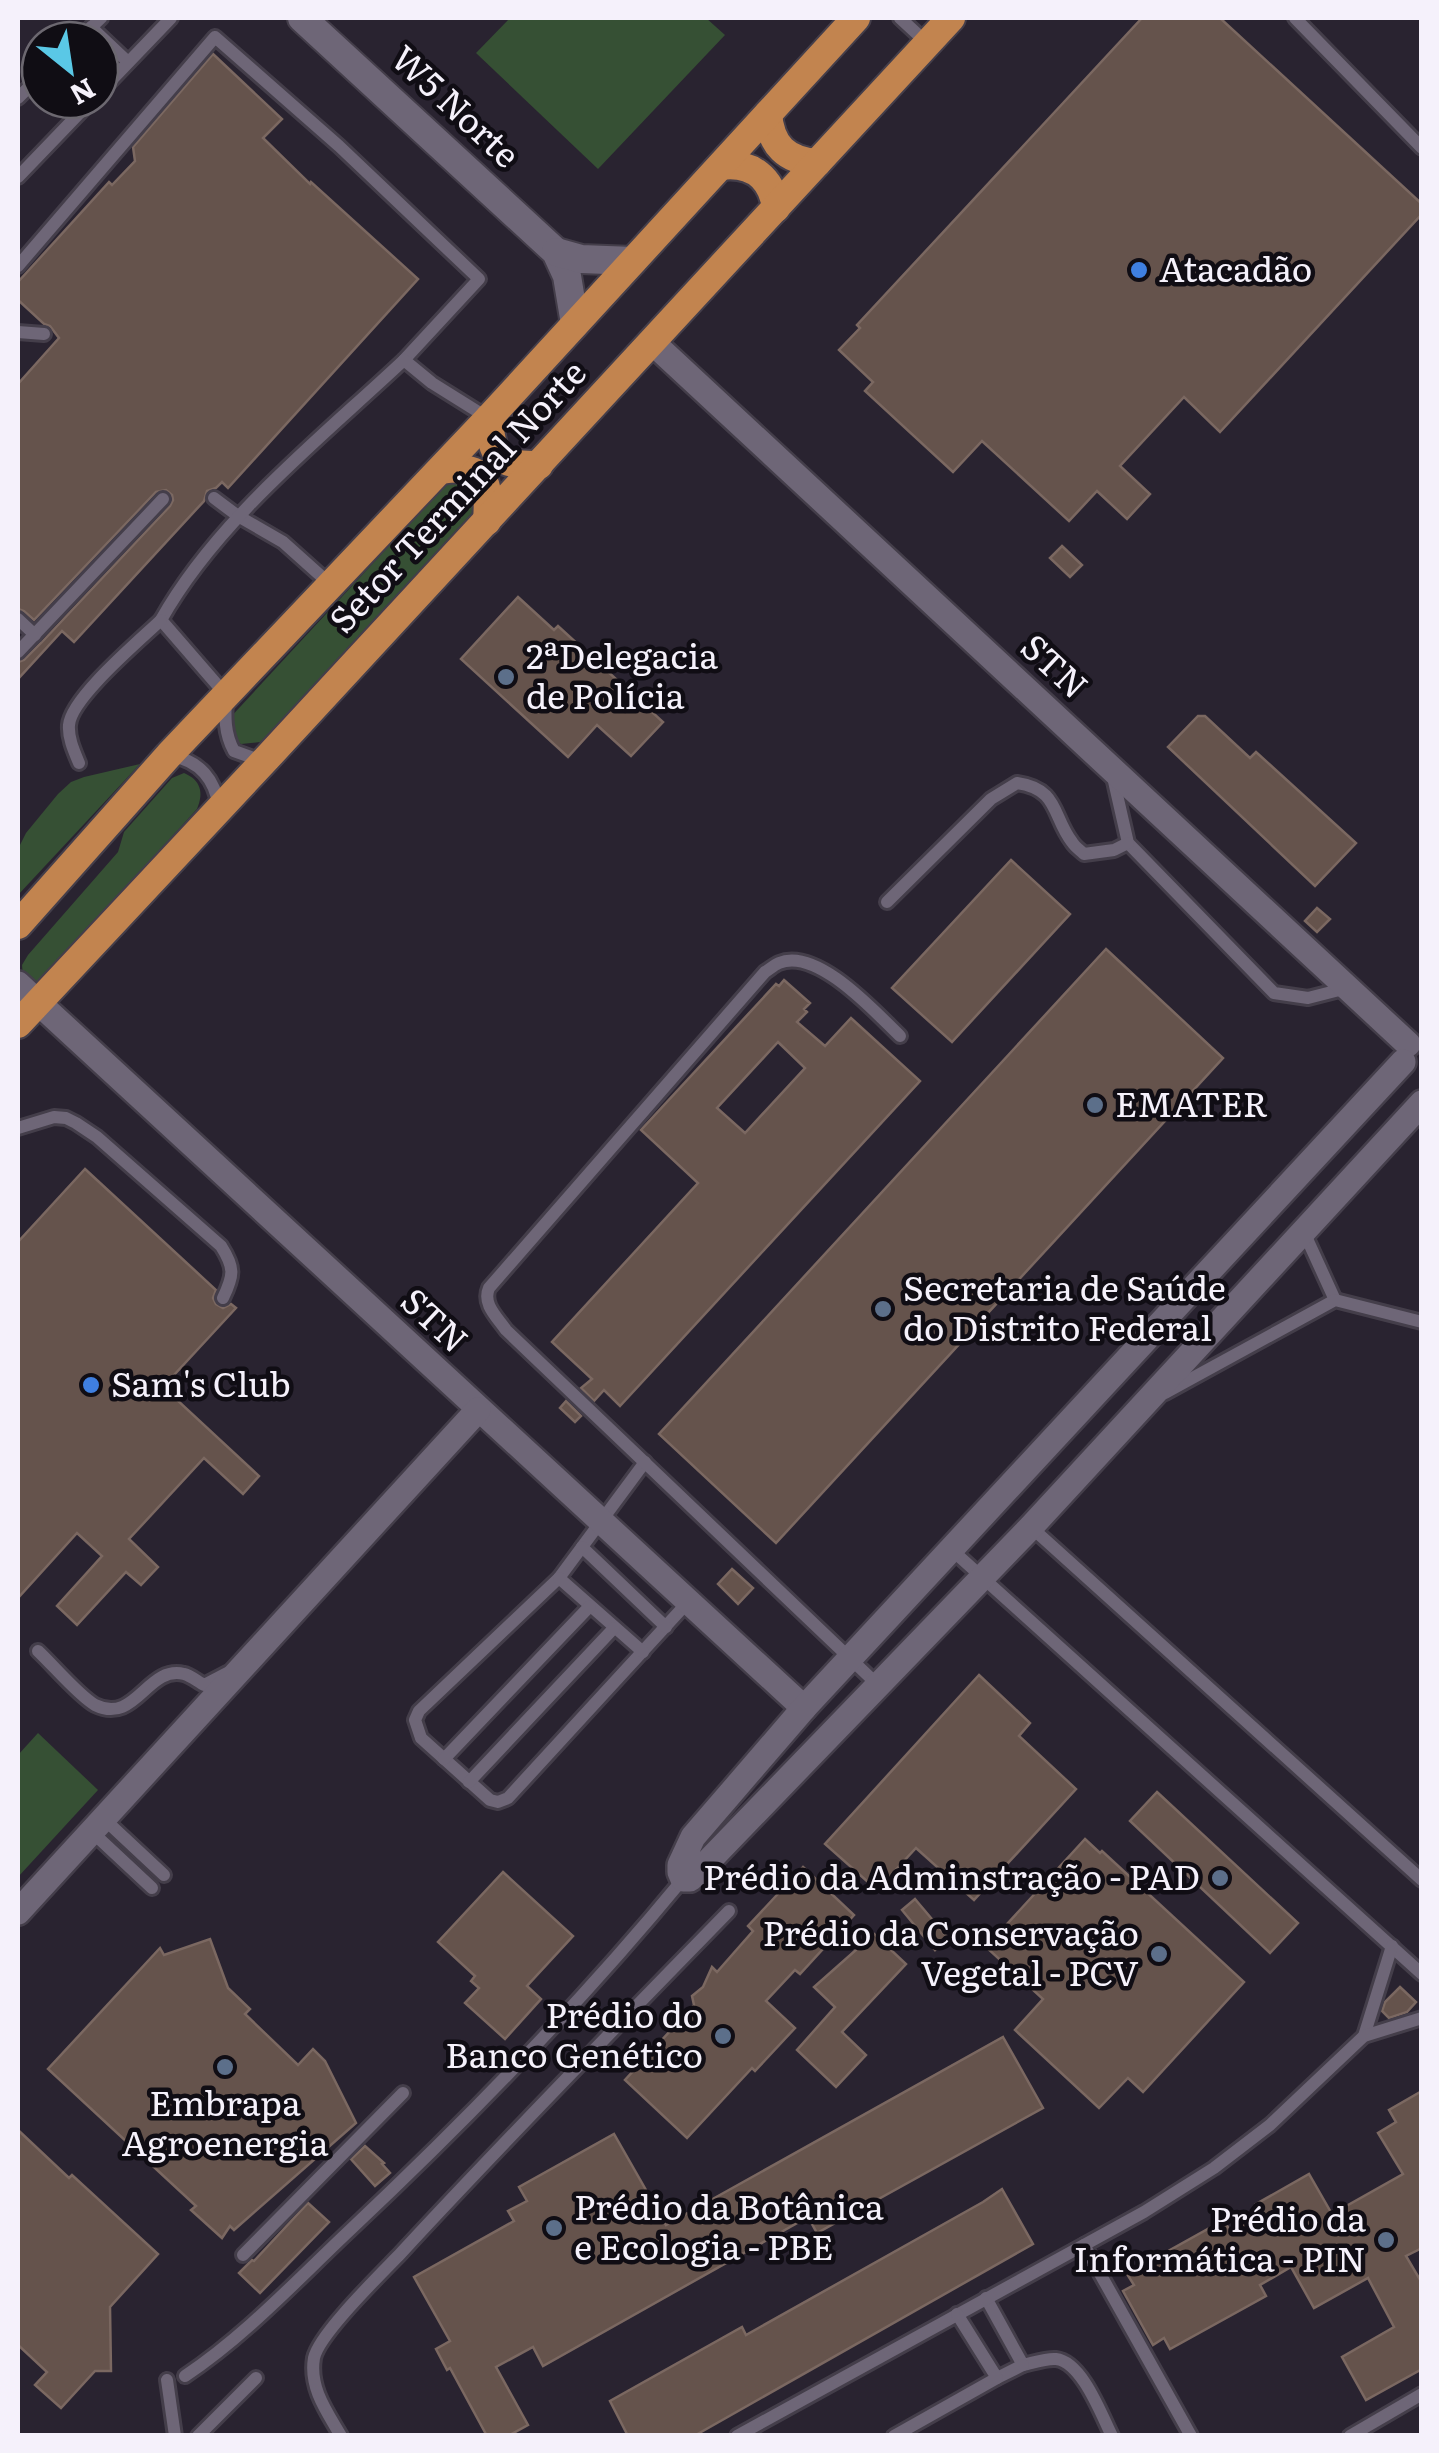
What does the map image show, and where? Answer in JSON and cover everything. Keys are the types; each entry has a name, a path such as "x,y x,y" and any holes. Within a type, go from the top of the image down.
{"main road":[{"name":"W5 Norte","path":"302,18 556,252 567,276 576,324"},
{"name":"Setor Terminal Norte","path":"18,925 169,756 441,470 856,18"},
{"name":"Setor Terminal Norte","path":"18,1024 27,993 220,809 952,18"},
{"path":"768,114 777,144 802,162 817,163"},
{"path":"722,166 735,164 759,174 774,195 776,208"},
{"path":"556,252 580,258 633,261"},
{"path":"489,418 490,439 499,458 508,463 539,465"},
{"path":"441,470 468,470 480,476 489,496 488,521"}],"street":[{"name":"STN","path":"652,342 1411,1046 1410,1078 1422,1086"},
{"name":"STN","path":"27,993 804,1708"},
{"path":"1411,1046 804,1708 693,1837 680,1866 683,1879 698,1873 1031,1527 1422,1103"},
{"path":"18,1912 478,1410"}],"lane":[{"path":"120,71 171,18"},
{"path":"900,18 927,43"},
{"path":"1295,18 1422,148"},
{"path":"18,266 215,37 340,146 478,279 404,360 238,516 188,577 160,620 84,694 68,722 70,742 79,763"},
{"path":"120,52 128,62"},
{"path":"18,177 73,120"},
{"path":"18,332 44,334"},
{"path":"404,360 432,383 489,418"},
{"path":"214,498 282,542 331,585"},
{"path":"18,652 163,499"},
{"path":"18,619 35,635"},
{"path":"160,620 226,695 224,720 234,751 256,759 268,758"},
{"path":"169,756 185,758 202,770 213,784 220,809"},
{"path":"1112,770 1128,844 1274,993 1308,998 1347,988"},
{"path":"887,902 991,800 1017,783 1032,785 1053,802 1070,840 1084,854 1128,844"},
{"path":"879,1686 506,1330 486,1295 624,1131 765,972 782,961 803,962 838,978 900,1036"},
{"path":"18,1128 54,1116 66,1118 97,1137 221,1246 230,1260 233,1277 224,1298"},
{"path":"1303,1230 1336,1300"},
{"path":"1146,1403 1336,1300 1422,1322"},
{"path":"644,1462 558,1578 419,1711 415,1720 422,1738 490,1800 508,1798 688,1602"},
{"path":"1031,1527 1422,1880"},
{"path":"582,1548 666,1628"},
{"path":"952,1550 1422,1974"},
{"path":"558,1578 643,1652"},
{"path":"444,1759 590,1606"},
{"path":"469,1782 614,1628"},
{"path":"38,1652 92,1704 111,1710 128,1705 163,1675 184,1674 204,1685"},
{"path":"186,1728 190,1709 204,1685 243,1666"},
{"path":"98,1824 164,1875"},
{"path":"98,1824 152,1888"},
{"path":"184,2376 228,2344 450,2135 640,1932 683,1879"},
{"path":"341,2436 318,2399 314,2376 314,2356 334,2325 477,2170 729,1911"},
{"path":"1364,2036 1392,1946"},
{"path":"738,2436 1144,2212 1214,2168 1270,2125 1364,2036 1422,2018"},
{"path":"244,2256 403,2093"},
{"path":"1084,2245 1192,2436"},
{"path":"986,2298 1024,2365"},
{"path":"957,2314 996,2378"},
{"path":"894,2436 996,2378 1053,2358 1066,2362 1080,2375 1112,2436"},
{"path":"198,2436 256,2378"},
{"path":"167,2380 175,2436"},
{"path":"1350,2436 1422,2394"}],"green space":[{"path":"510,18 706,18 725,35 598,169 476,53"},
{"path":"449,481 468,482 474,497 472,513 265,738 241,744 233,739 227,721"},
{"path":"140,764 18,895 18,849 58,794 84,777"},
{"path":"184,773 200,788 197,809 37,985 23,977 22,965 28,955 118,852 124,832 172,778"},
{"path":"38,1733 98,1790 18,1877 18,1755"}],"building":[{"name":"Atacadão","path":"1142,18 1220,18 1422,204 1422,214 1220,432 1184,397 1120,466 1150,494 1127,519 1097,491 1069,521 982,441 953,472 865,391 873,382 839,350 860,328 857,325"},
{"path":"213,54 282,119 263,138 418,279 228,488 222,482 207,491 204,501 74,642 62,631 18,679 18,662 42,642 173,500 166,490 156,492 34,620 18,609 18,384 59,338 18,300 18,282 109,182 112,185 135,161 133,147"},
{"path":"1062,546 1082,565 1070,577 1050,558"},
{"name":"2ªDelegacia de Polícia","path":"518,597 554,630 558,626 663,722 631,756 597,725 568,757 461,659"},
{"path":"1198,716 1205,716 1250,758 1256,752 1356,843 1315,886 1168,747"},
{"path":"1011,860 1070,914 952,1042 892,988"},
{"path":"1317,908 1330,919 1317,932 1305,921"},
{"name":"Secretaria de Saúde do Distrito Federal","path":"1106,949 1223,1058 776,1543 659,1434"},
{"path":"784,980 810,1003 797,1022 825,1046 851,1018 920,1081 620,1406 604,1390 594,1401 581,1388 592,1379 552,1342 698,1183 641,1130 776,984 779,986","holes":["778,1042 805,1068 745,1133 717,1108"]},
{"name":"Sam's Club","path":"85,1169 216,1290 216,1304 236,1308 163,1387 259,1476 243,1494 204,1458 129,1539 158,1567 141,1585 126,1572 77,1625 57,1606 102,1556 77,1533 18,1598 18,1242"},
{"path":"566,1401 581,1416 575,1422 560,1408"},
{"path":"732,1569 753,1588 738,1604 718,1584"},
{"path":"979,1675 1030,1723 1019,1736 1076,1789 974,1900 916,1848 877,1890 825,1844"},
{"name":"Prédio da Adminstração - PAD","path":"1157,1792 1298,1923 1270,1953 1130,1821"},
{"path":"1085,1839 1244,1982 1143,2092 1128,2078 1099,2108 1015,2030 1043,1999 986,1947"},
{"name":"Prédio do Banco Genético","path":"803,1867 854,1915 800,1974 795,1970 766,2001 795,2028 687,2138 625,2080 694,2005 692,1996 703,1987 712,1967 717,1972 753,1931 748,1926"},
{"path":"503,1872 573,1936 527,1986 541,1999 505,2039 465,2003 479,1988 471,1981 475,1976 438,1942"},
{"path":"915,1899 947,1937 935,1950 902,1910"},
{"path":"874,1934 906,1964 842,2032 866,2055 836,2087 797,2050 835,2007 814,1987"},
{"path":"210,1939 228,1988 250,2009 245,2014 298,2065 313,2049 325,2061 356,2123 234,2230 230,2226 222,2238 191,2210 196,2206 48,2069 160,1948 164,1955"},
{"path":"1400,1987 1416,2002 1407,2012 1389,2018 1382,2011 1385,2002"},
{"path":"1003,2037 1043,2108 817,2233 808,2217 543,2366 533,2347 496,2367 528,2425 508,2436 487,2436 436,2349 450,2341 414,2277 514,2221 508,2211 527,2201 519,2187 614,2134 666,2225"},
{"path":"1422,2091 1422,2248 1406,2256 1422,2283 1422,2369 1366,2400 1342,2357 1394,2327 1368,2278 1314,2308 1291,2267 1260,2285 1266,2296 1170,2349 1164,2338 1153,2345 1123,2291 1134,2285 1127,2274 1224,2220 1230,2231 1262,2214 1256,2204 1309,2174 1332,2214 1403,2174 1378,2133 1396,2122 1389,2110"},
{"path":"18,2130 158,2254 110,2307 111,2371 95,2371 61,2408 35,2385 47,2372 18,2345"},
{"path":"365,2146 390,2173 375,2186 351,2159"},
{"path":"1002,2189 1033,2244 694,2436 628,2436 610,2401 742,2327 746,2335"},
{"path":"308,2203 329,2222 260,2293 239,2273"}],"place":[{"name":"Atacadão","path":"1139,270"},
{"name":"2ªDelegacia de Polícia","path":"506,677"},
{"name":"EMATER","path":"1095,1105"},
{"name":"Secretaria de Saúde do Distrito Federal","path":"883,1309"},
{"name":"Sam's Club","path":"91,1385"},
{"name":"Prédio da Adminstração - PAD","path":"1220,1878"},
{"name":"Prédio da Conservação Vegetal - PCV","path":"1159,1954"},
{"name":"Prédio do Banco Genético","path":"723,2036"},
{"name":"Embrapa Agroenergia","path":"225,2067"},
{"name":"Prédio da Botânica e Ecologia - PBE","path":"554,2228"},
{"name":"Prédio da Informática - PIN","path":"1386,2240"}]}
